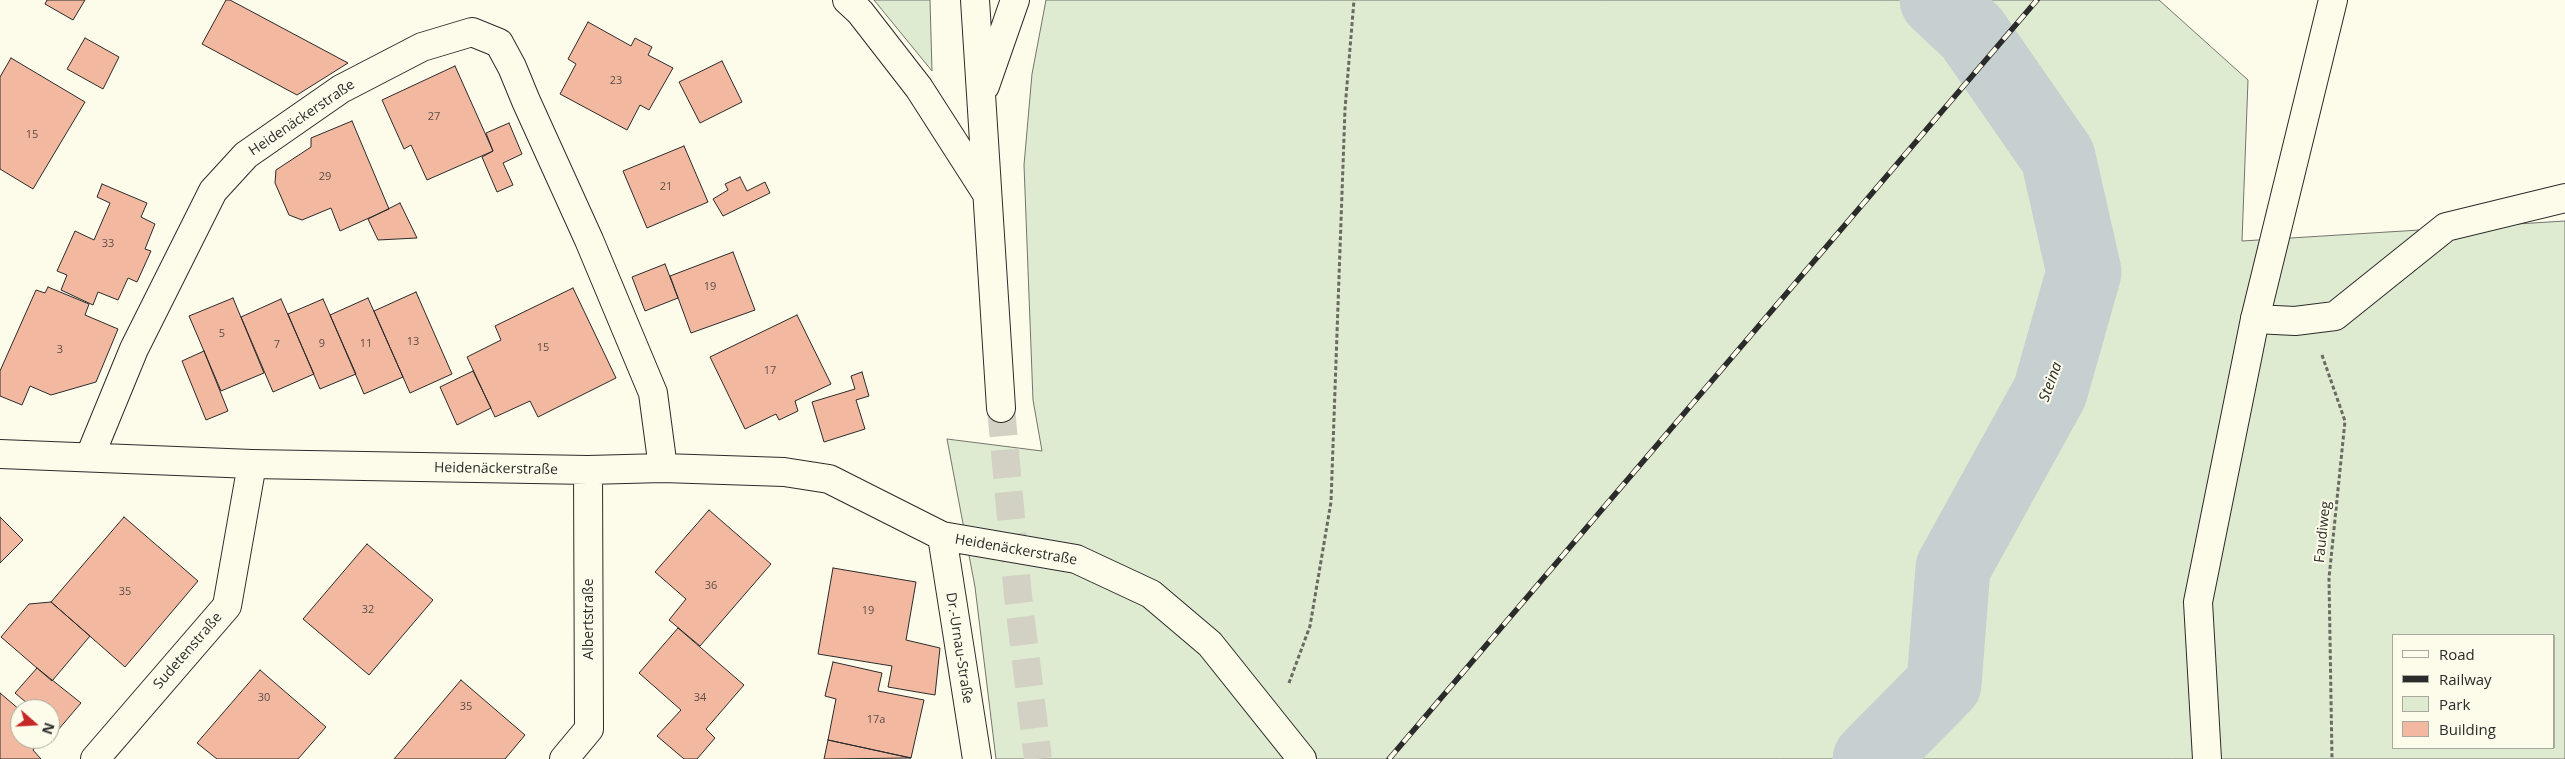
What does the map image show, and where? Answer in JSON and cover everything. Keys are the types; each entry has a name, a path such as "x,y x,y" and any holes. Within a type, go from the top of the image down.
{"main road":[{"path":"847,0 860,12 919,88 987,193"},
{"path":"975,0 1001,408"},
{"path":"981,96 1015,0"},
{"path":"2207,759 2198,602 2256,319 2333,0"},
{"name":"Heidenäckerstraße","path":"90,456 134,349 212,191 246,155 341,89 422,47 472,32 499,43 512,66 589,240 653,393 663,468"},
{"path":"2256,319 2296,321 2335,316 2446,227 2565,198"},
{"name":"Heidenäckerstraße","path":"0,454 90,456 252,464 588,470 663,468 784,472 829,479 942,536 1076,559 1151,594 1210,644 1302,759"},
{"name":"Sudetenstraße","path":"95,759 227,606 252,464"},
{"name":"Albertstraße","path":"564,759 589,729 588,470"},
{"name":"Dr.-Urnau-Straße","path":"942,536 977,759"}],"path":[{"path":"1274,726 1310,626 1331,502 1345,109 1354,0"},
{"name":"Faudiweg","path":"2296,321 2324,357 2345,421 2329,578 2332,759"}],"green space":[{"path":"874,0 930,0 932,71"},
{"path":"1046,0 2159,0 2248,80 2242,241 2565,221 2565,759 996,759 975,587 947,439 1042,451 1033,400 1024,165 1032,74"}],"building":[{"path":"47,0 85,0 73,20 45,4"},
{"path":"226,0 230,0 348,63 297,95 202,44"},
{"path":"588,22 631,46 635,38 652,47 648,55 673,68 649,110 640,105 627,130 560,94 576,64 568,59"},
{"path":"85,38 119,57 103,89 67,69"},
{"path":"11,58 85,102 33,189 0,169 0,77"},
{"path":"722,61 742,102 700,123 679,82"},
{"path":"455,66 493,151 427,180 411,145 404,149 382,100"},
{"path":"352,121 389,209 340,231 331,208 302,220 289,215 275,183 276,170 311,147 311,138"},
{"path":"509,123 522,154 503,163 513,185 497,192 482,157 493,151 486,133"},
{"path":"684,146 708,202 647,228 623,171"},
{"path":"740,177 747,191 765,182 770,193 723,216 713,199 728,190 725,184"},
{"path":"102,184 147,203 141,217 155,224 145,249 151,251 137,282 128,278 118,300 98,292 93,305 61,290 67,275 57,271 75,231 94,240 110,203 97,197"},
{"path":"400,203 417,238 378,240 368,219"},
{"path":"733,252 755,310 691,333 670,276"},
{"path":"665,264 678,298 645,311 632,277"},
{"path":"48,287 89,304 85,315 118,329 96,382 51,395 30,386 22,405 0,396 0,371 36,290 45,293"},
{"path":"573,288 616,378 538,417 530,401 495,417 467,357 501,340 495,326"},
{"path":"416,292 452,374 410,393 374,311"},
{"path":"233,298 264,373 221,391 189,316"},
{"path":"368,298 403,377 364,394 330,315"},
{"path":"281,299 314,374 273,392 241,317"},
{"path":"323,299 356,374 320,389 288,314"},
{"path":"797,315 831,384 795,401 798,411 779,420 776,414 745,429 710,357"},
{"path":"204,351 228,411 206,420 182,361"},
{"path":"473,371 491,408 457,425 440,387"},
{"path":"862,372 869,396 856,400 865,429 824,442 812,402 855,389 851,376"},
{"path":"709,510 771,564 700,646 669,620 686,599 655,572"},
{"path":"0,517 23,540 0,563"},
{"path":"124,517 198,581 125,667 51,602"},
{"path":"367,544 433,600 369,675 303,619"},
{"path":"833,568 916,582 906,640 940,648 935,695 888,687 892,666 818,654"},
{"path":"51,602 90,636 52,681 1,637 29,604"},
{"path":"678,628 744,685 706,729 715,738 697,759 684,759 657,736 681,710 639,673"},
{"path":"833,662 882,673 878,691 924,700 911,758 828,740 836,699 825,696"},
{"path":"37,668 81,703 60,728 60,699 22,699 15,693"},
{"path":"260,670 326,727 298,759 217,759 197,743"},
{"path":"461,680 525,735 505,759 394,759"},
{"path":"0,693 10,702 10,749 34,749 41,759 0,759"},
{"path":"828,740 911,758 824,759"}],"waterway":[{"name":"Steina","path":"1870,759 1944,684 1953,568 2050,392 2084,272 2058,157 1972,33 1937,0"}],"tunnel":[{"path":"1001,408 1018,596 1038,759"}],"railway":[{"path":"1389,759 2037,0"}]}
